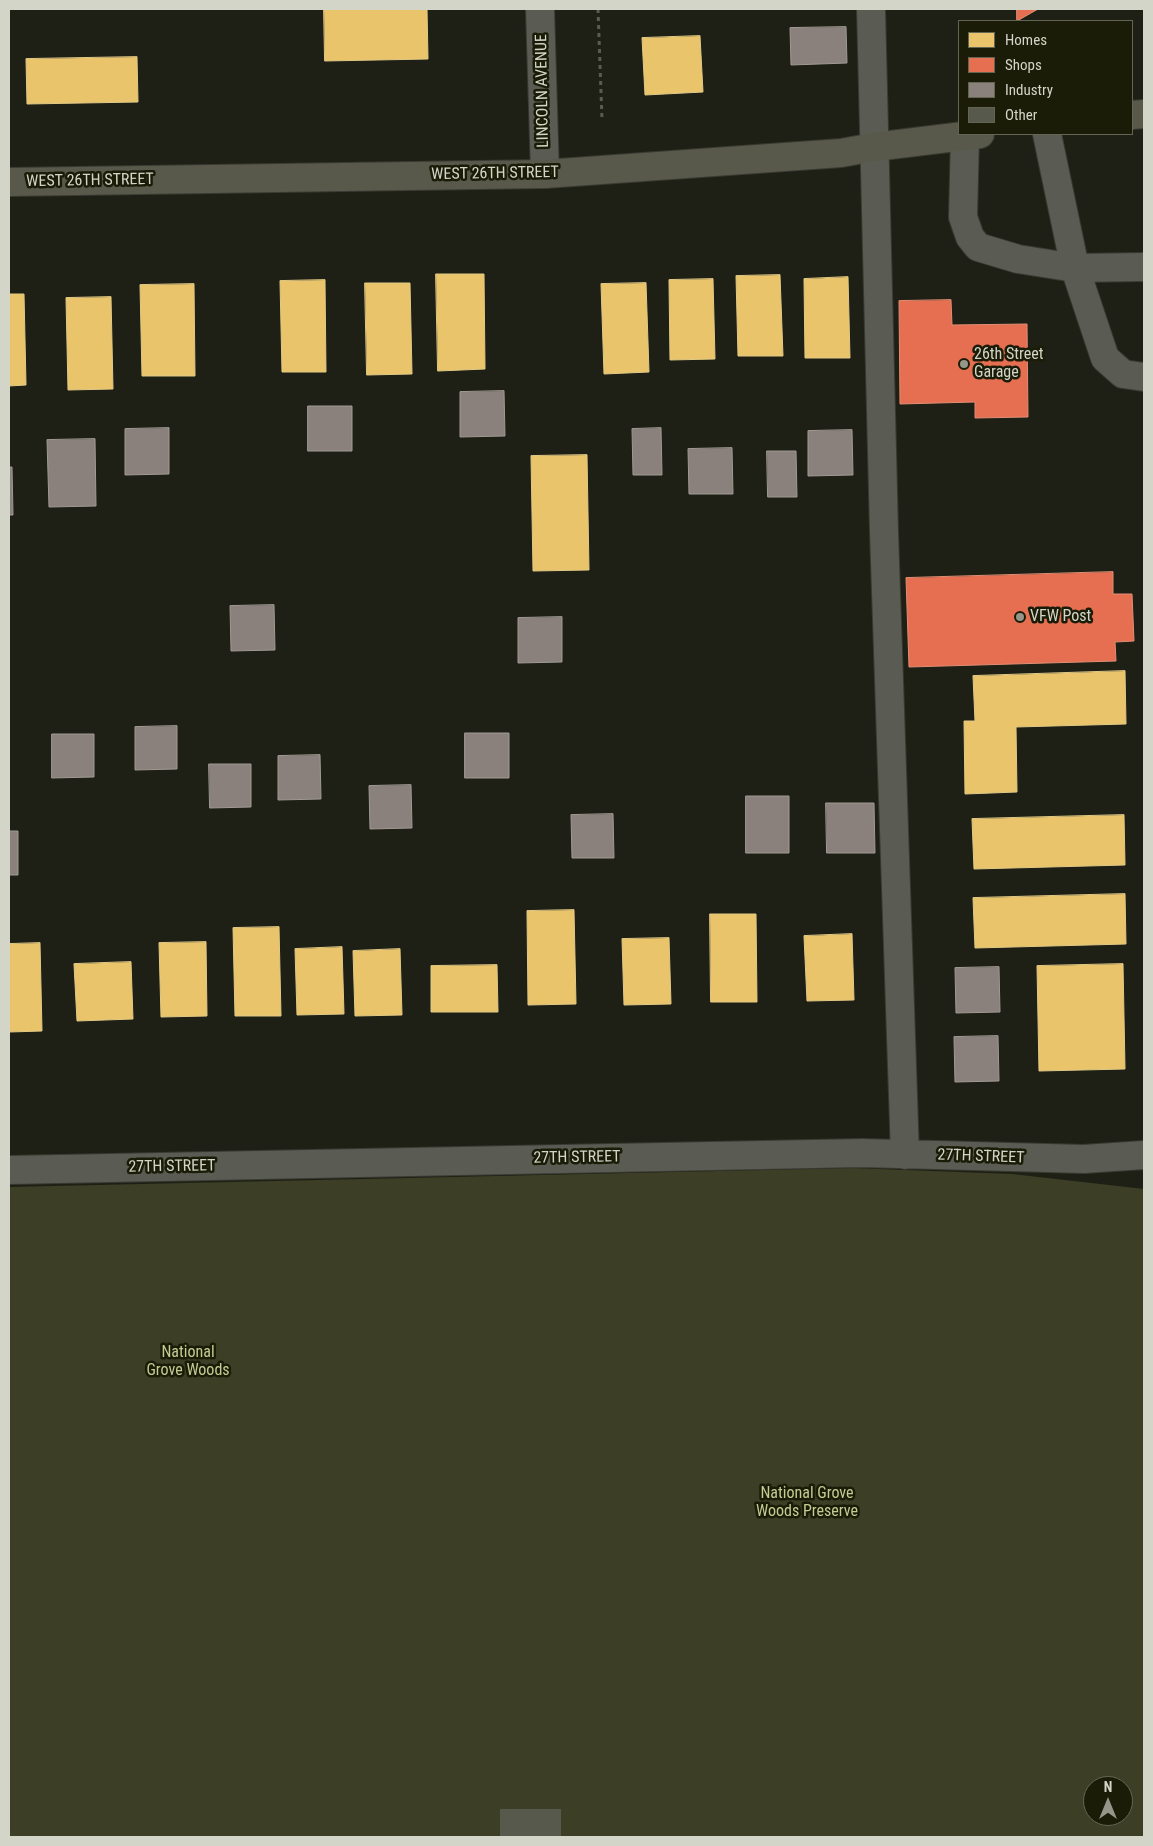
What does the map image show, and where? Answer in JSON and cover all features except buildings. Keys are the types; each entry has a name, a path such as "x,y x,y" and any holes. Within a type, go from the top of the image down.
{"main road":[{"name":"WEST 26TH STREET","path":"9,182 545,174 841,153 973,135"}],"street":[{"name":"LINCOLN AVENUE","path":"540,9 545,174"},
{"path":"871,9 884,532 905,1155"},
{"path":"973,135 963,217 970,237 978,247 1018,259 1075,268 1144,267"},
{"path":"1047,135 1075,268 1105,358 1122,374 1144,377"},
{"name":"27TH STREET","path":"9,1170 862,1152 1084,1160 1144,1155"}],"path":[{"path":"598,9 602,120"}],"green space":[{"name":"National Grove Woods Preserve","path":"852,1168 1012,1174 1144,1189 1144,1837 9,1837 9,1187"}],"place":[{"name":"26th Street Garage","path":"964,364"},
{"name":"VFW Post","path":"1020,617"}],"park label":[{"name":"National Grove Woods","path":"188,1362"}]}
